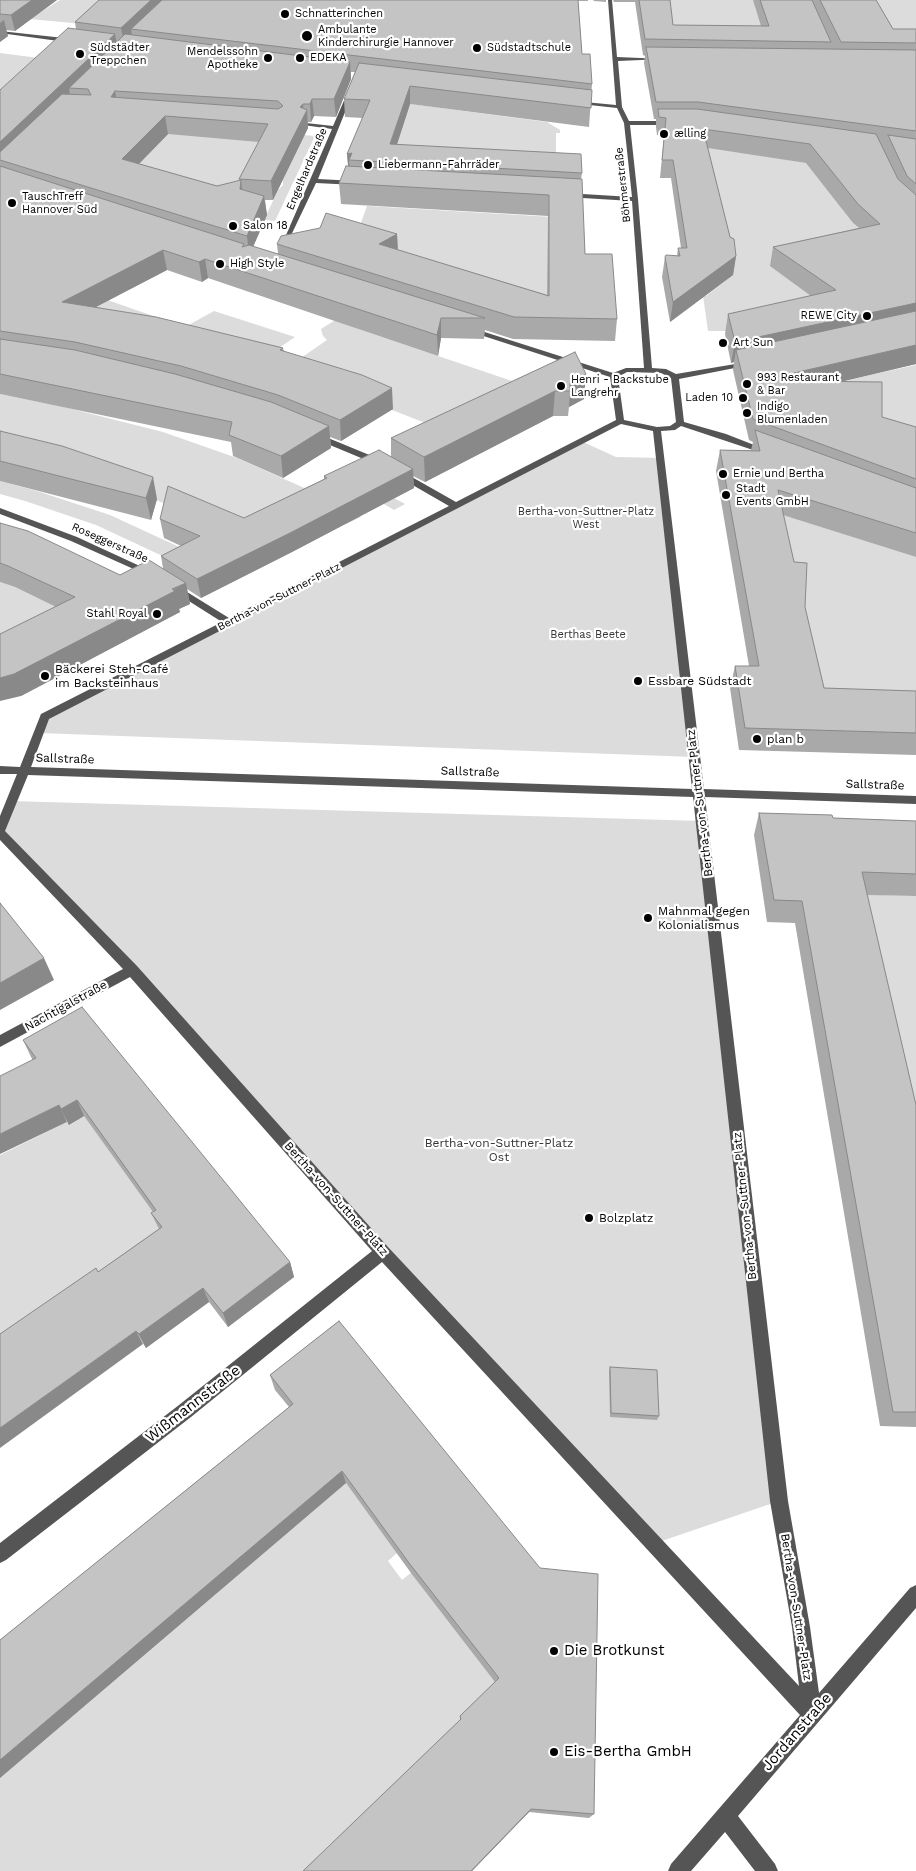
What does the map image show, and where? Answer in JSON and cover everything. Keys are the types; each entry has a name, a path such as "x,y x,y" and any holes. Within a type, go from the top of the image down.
{"street":[{"name":"Böhmerstraße","path":"610,0 616,59 618,107 626,122 636,198 648,370"},
{"path":"0,32 84,42"},
{"path":"616,59 665,59"},
{"name":"Engelhardstraße","path":"277,259 314,181 353,86"},
{"path":"571,103 618,107"},
{"path":"626,122 676,123"},
{"path":"306,125 335,128"},
{"path":"314,181 363,184"},
{"path":"558,194 636,198"},
{"path":"458,326 614,376 626,370 648,370 663,372 674,377 760,361"},
{"path":"614,376 620,421 636,426 657,429 672,428 680,424 723,436 778,456"},
{"path":"674,377 680,424"},
{"name":"Bertha-von-Suttner-Platz","path":"620,421 45,717 0,831 132,970 384,1252 812,1714"},
{"name":"Bertha-von-Suttner-Platz","path":"657,429 779,1501 801,1627 812,1714"},
{"path":"304,432 387,467"},
{"path":"395,472 456,506"},
{"name":"Roseggerstraße","path":"0,511 74,538 164,582 230,623"},
{"name":"Sallstraße","path":"0,770 916,800"},
{"name":"Nachtigalstraße","path":"0,1041 132,970"},
{"name":"Wißmannstraße","path":"0,1554 185,1411 384,1252"},
{"name":"Jordanstraße","path":"678,1871 916,1594"},
{"path":"725,1816 768,1871"}],"green space":[{"path":"60,0 135,0 93,25 30,19"},
{"path":"650,0 754,0 772,39 680,41"},
{"path":"863,0 916,0 916,47 875,46"},
{"path":"0,53 55,60 0,111"},
{"path":"297,89 232,218 76,155"},
{"path":"403,103 547,122 560,130 560,133 556,133 556,163 559,172 391,163 398,141"},
{"path":"304,135 315,136 275,221 264,220 278,190 283,185 283,180"},
{"path":"691,144 819,165 834,198 853,223 883,250 831,310 738,331 708,331 703,296 706,296 733,275 730,259"},
{"path":"367,206 553,217 580,318 354,242"},
{"path":"0,240 93,295 185,327 214,311 295,337 273,352 298,360 327,340 323,336 321,329 337,319 361,330 527,386 456,435 341,390 109,329"},
{"path":"916,365 916,450 781,397 874,374"},
{"path":"0,394 68,408 163,432 237,458 320,495 383,492 405,504 394,510 372,497 349,510 361,517 346,524 315,504 246,539 140,493 0,452"},
{"path":"581,441 616,457 662,458 694,757 39,733 45,717"},
{"path":"0,481 110,515 201,557 184,566 96,525 0,494"},
{"path":"781,501 823,527 916,557 916,713 800,713"},
{"path":"0,582 15,587 81,619 0,658"},
{"name":"Bertha-von-Suttner-Platz Ost","path":"11,801 702,821 779,1501 653,1544 0,830"},
{"path":"837,894 916,896 916,1174"},
{"path":"84,1116 163,1225 171,1246 0,1354 0,1155 67,1122 70,1125"},
{"path":"346,1483 397,1553 388,1561 402,1580 412,1572 499,1677 497,1696 310,1871 0,1871 0,1778"}],"building":[{"path":"0,0 32,0 11,15 0,14"},
{"path":"99,0 151,0 121,28 75,22"},
{"path":"162,0 578,0 582,54 590,54 592,84 131,29"},
{"path":"639,0 670,0 673,25 769,26 760,0 812,0 831,42 645,39"},
{"path":"820,0 876,0 893,29 916,29 916,43 841,42"},
{"path":"68,28 115,34 0,142 0,90"},
{"path":"125,34 350,62 334,99 312,99 310,104 303,104 300,107 307,110 271,181 239,179 268,124 165,116 122,159 217,186 241,180 240,189 264,196 247,236 0,160 0,152 62,94 91,95 88,89 69,88","holes":["115,91 278,101 283,106 278,109 111,97"]},
{"path":"646,47 916,50 916,131 698,102 656,102"},
{"path":"359,63 592,90 591,108 410,86 390,144 581,154 582,173 349,160 352,153 347,154 370,100 344,99"},
{"path":"658,109 697,109 876,134 898,179 916,195 916,303 735,342 728,314 836,290 773,247 880,224 858,204 810,144 703,129 730,237 734,239 736,256 673,302 665,257 666,255 680,256 678,248 687,248 673,160 662,160 666,118 659,117"},
{"path":"888,135 916,139 916,184 907,176"},
{"path":"0,166 244,244 242,247 249,245 485,318 441,318 437,335 205,259 199,262 163,250 62,302 156,317 283,348 280,350 362,375 392,388 340,420 278,395 181,366 75,342 0,331"},
{"path":"346,166 582,179 585,254 612,254 617,319 514,317 277,244 281,236 320,228 326,213 397,234 379,244 549,296 549,195 339,183"},
{"path":"916,311 916,345 794,373 795,381 882,382 882,417 916,427 916,479 753,419 736,350"},
{"path":"0,339 75,350 175,374 271,402 329,426 281,456 229,435 232,422 0,374"},
{"path":"575,352 586,374 570,383 570,391 555,391 424,457 391,438"},
{"path":"755,430 916,488 916,533 778,490 794,562 807,563 805,607 824,688 916,691 916,733 745,728 735,666 759,666 720,450 760,451"},
{"path":"0,431 62,446 153,477 146,498 0,461"},
{"path":"379,450 413,469 197,579 161,556 200,536 160,519 168,486 244,518 327,478 324,476"},
{"path":"0,523 28,531 120,575 149,560 186,583 172,589 175,591 14,674 0,678 0,634 75,597 0,563"},
{"path":"759,813 832,815 833,818 916,821 916,874 862,872 916,1105 916,1412 893,1412 802,901 774,900"},
{"path":"0,903 44,958 0,983"},
{"path":"82,1007 290,1262 223,1313 203,1288 139,1334 136,1331 0,1428 0,1334 96,1268 98,1272 162,1227 151,1213 156,1210 77,1100 61,1109 59,1105 0,1134 0,1076 36,1058 23,1040"},
{"path":"339,1321 540,1568 598,1574 594,1814 531,1809 471,1871 303,1871 461,1719 460,1716 499,1678 409,1563 342,1471 0,1760 0,1640 293,1404 270,1375"},
{"path":"610,1367 657,1370 659,1416 611,1413"}],"place":[{"name":"Schnatterinchen","path":"285,14"},
{"name":"Ambulante Kinderchirurgie Hannover","path":"307,36"},
{"name":"Südstadtschule","path":"477,48"},
{"name":"Südstädter Treppchen","path":"80,54"},
{"name":"Mendelssohn Apotheke","path":"268,58"},
{"name":"EDEKA","path":"300,58"},
{"name":"ælling","path":"664,134"},
{"name":"Liebermann-Fahrräder","path":"368,165"},
{"name":"TauschTreff Hannover Süd","path":"12,203"},
{"name":"Salon 18","path":"233,226"},
{"name":"High Style","path":"220,264"},
{"name":"REWE City","path":"867,316"},
{"name":"Art Sun","path":"723,343"},
{"name":"993 Restaurant & Bar","path":"747,384"},
{"name":"Henri - Backstube Langrehr","path":"561,386"},
{"name":"Laden 10","path":"743,398"},
{"name":"Indigo Blumenladen","path":"747,413"},
{"name":"Ernie und Bertha","path":"723,474"},
{"name":"Stadt Events GmbH","path":"726,495"},
{"name":"Stahl Royal","path":"157,614"},
{"name":"Bäckerei Steh-Café im Backsteinhaus","path":"45,676"},
{"name":"Essbare Südstadt","path":"638,681"},
{"name":"plan b","path":"757,739"},
{"name":"Mahnmal gegen Kolonialismus","path":"648,918"},
{"name":"Bolzplatz","path":"589,1218"},
{"name":"Die Brotkunst","path":"554,1651"},
{"name":"Eis-Bertha GmbH","path":"554,1752"}],"park label":[{"name":"Bertha-von-Suttner-Platz West","path":"586,518"},
{"name":"Berthas Beete","path":"588,635"}]}
